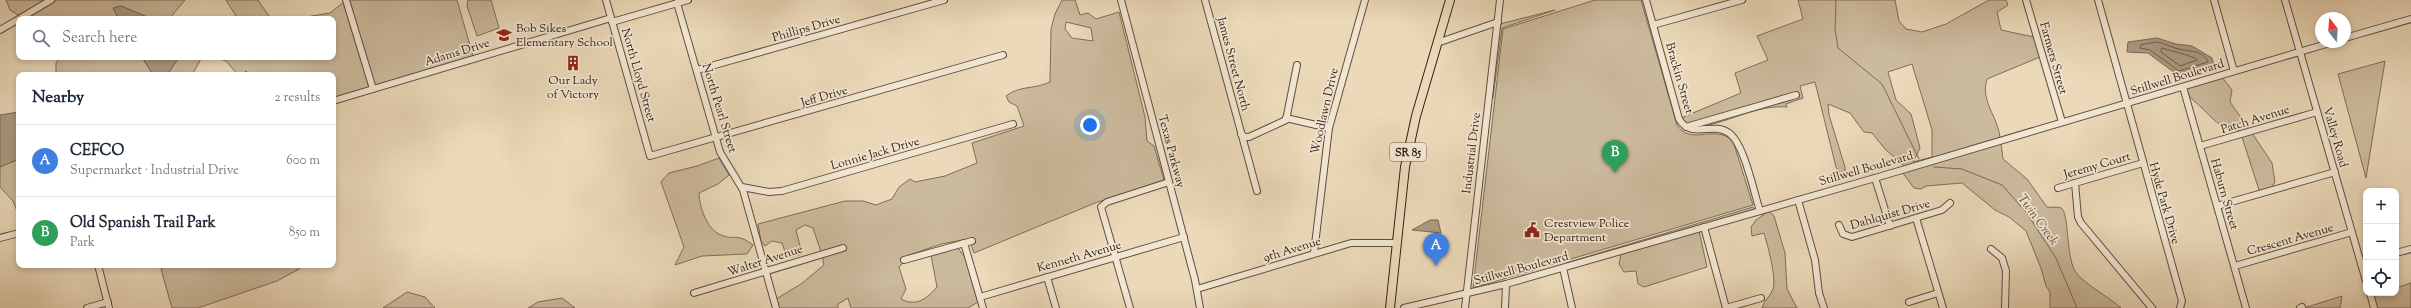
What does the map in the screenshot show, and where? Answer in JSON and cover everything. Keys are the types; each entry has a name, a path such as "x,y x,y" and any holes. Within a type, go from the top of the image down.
{"main road":[{"name":"SR 85","path":"1390,308 1396,243 1410,146 1450,0"}],"street":[{"path":"24,16 51,0"},
{"path":"346,0 373,89"},
{"name":"North Lloyd Street","path":"606,0 650,156"},
{"name":"Adams Drive","path":"336,101 612,20 688,0"},
{"name":"Phillips Drive","path":"697,70 944,0"},
{"name":"Texas Parkway","path":"1121,0 1184,237 1197,289 1198,308"},
{"name":"James Street North","path":"1205,0 1257,191"},
{"name":"Woodlawn Drive","path":"1314,253 1329,128 1365,0"},
{"name":"Industrial Drive","path":"1465,308 1500,0"},
{"name":"Brackin Street","path":"1646,0 1679,119 1686,127 1696,131 1716,128 1732,135 1739,145 1760,211"},
{"path":"1653,25 1742,0"},
{"name":"Farmers Street","path":"2026,0 2062,122"},
{"name":"Hyde Park Drive","path":"2098,0 2128,103 2143,164 2182,301 2180,308"},
{"path":"2214,0 2234,71"},
{"name":"Valley Road","path":"2285,0 2352,232 2363,260"},
{"name":"North Pearl Street","path":"677,3 722,157 742,187 776,308"},
{"path":"2351,36 2411,19"},
{"path":"0,30 16,21"},
{"path":"1437,43 1498,22"},
{"name":"Stillwell Boulevard","path":"1404,308 1506,284 1563,268 1875,178 2315,47"},
{"name":"Jeff Drive","path":"650,156 1003,55"},
{"path":"1241,134 1245,137 1249,137 1284,122 1297,65"},
{"name":"Haburn Street","path":"2183,87 2246,308"},
{"path":"1686,127 1796,96"},
{"name":"Patch Avenue","path":"2200,146 2317,112"},
{"path":"1286,118 1329,128"},
{"name":"Lonnie Jack Drive","path":"742,187 769,192 787,190 1013,124"},
{"name":"Jeremy Court","path":"2058,188 2143,164"},
{"path":"2217,206 2335,172"},
{"path":"1875,178 1890,226"},
{"path":"1130,308 1102,205 1169,182"},
{"path":"2075,183 2078,217 2081,223 2152,308"},
{"path":"1798,200 1815,260 1819,293 1824,308"},
{"name":"Dahlquist Drive","path":"1839,225 1843,234 1847,237 1942,210 1950,203"},
{"path":"1916,218 1943,308"},
{"path":"1704,227 1726,308 1761,298"},
{"name":"Crescent Avenue","path":"2235,266 2352,232"},
{"path":"0,238 16,234"},
{"name":"Kenneth Avenue","path":"980,297 1184,237"},
{"path":"904,260 972,241"},
{"name":"9th Avenue","path":"1197,289 1314,253 1356,242 1396,243"},
{"path":"964,243 983,308"},
{"name":"Walter Avenue","path":"694,293 843,248"},
{"path":"1991,249 2002,258 2006,271 2005,308"},
{"path":"2399,252 2411,249"},
{"path":"87,308 109,305 99,268"},
{"path":"1563,268 1572,308"},
{"path":"1047,277 1056,308"},
{"path":"1505,308 1506,284"},
{"path":"1909,302 1938,293"},
{"path":"2371,296 2374,308"}],"shaded area":[{"path":"6,0 46,0 20,16 10,10"},
{"path":"57,0 185,0 172,16 145,16 121,6 113,8 117,16 29,16"},
{"path":"226,0 258,0 269,16 236,16"},
{"path":"348,0 457,0 473,56 374,86"},
{"path":"468,0 491,0 499,28 477,36 467,6"},
{"path":"1062,0 1075,0 1080,15 1088,13 1096,19 1119,12 1145,117 1147,141 1154,146 1164,180 1095,203 974,253 971,244 975,243 973,238 941,244 901,258 903,263 899,267 906,289 901,299 916,302 925,298 937,287 931,255 958,248 966,259 978,302 968,308 851,308 848,298 838,304 838,308 778,308 776,299 801,284 824,265 822,256 846,249 844,245 821,252 813,228 805,225 796,230 802,254 787,258 782,243 772,241 765,246 761,241 758,224 845,201 863,201 876,205 892,199 899,187 910,179 915,182 945,176 977,163 972,143 1024,126 1017,106 1009,102 1006,96 1016,90 1050,82 1051,29 1055,14","holes":["1066,22 1091,28 1093,41 1072,38 1065,29"]},
{"path":"1595,0 1641,0 1677,125 1689,134 1718,134 1733,141 1753,205 1473,288 1503,29"},
{"path":"1798,0 1895,0 1899,21 1906,29 1922,32 1946,24 1989,0 2006,0 2008,5 1997,12 2001,30 2034,37 2040,57 1987,79 1985,87 1986,95 1999,130 2000,138 1904,166 1885,149 1872,133 1864,132 1850,113 1828,104 1829,115 1845,167 1845,174 1841,175 1836,167 1815,82 1800,86 1803,98 1786,104 1787,107 1764,109 1717,123 1693,128 1798,97 1797,93 1686,125 1681,118 1741,93 1735,73 1768,60 1757,36 1803,19","holes":["1912,64 1932,130 1932,157 1913,162 1920,148 1911,114 1896,100 1888,72"]},
{"path":"344,2 370,88 336,98 336,72 235,72 226,61 223,60 336,60 336,16 312,16 330,13"},
{"path":"1555,10 1502,28 1493,98 1490,98 1500,24"},
{"path":"58,60 144,60 151,72 56,72 56,63"},
{"path":"177,60 200,60 194,72 169,72"},
{"path":"2385,61 2366,178 2338,74"},
{"path":"2222,77 2232,90 2230,102 2249,129 2241,131 2228,129 2222,126 2190,97 2187,91 2186,88"},
{"path":"2252,133 2272,163 2275,182 2271,188 2259,190 2242,137"},
{"path":"2001,143 2003,159 2027,179 2047,207 2060,207 2064,212 2071,258 2073,267 2077,274 2121,308 2050,308 2050,292 2046,286 2041,268 2026,231 2009,217 1995,210 1962,183 1926,186 1921,189 1914,188 1902,172"},
{"path":"719,158 729,175 718,184 699,193 702,211 708,223 716,232 726,237 743,239 753,245 747,254 702,256 675,265 684,247 661,182 669,173 697,166"},
{"path":"16,160 16,208 13,201 0,187 0,167"},
{"path":"1753,207 1754,209 1738,215 1566,263"},
{"path":"1769,211 1774,216 1785,253 1787,289 1797,308 1762,308 1773,289 1774,277 1764,233 1752,236 1751,227 1756,220"},
{"path":"1699,231 1707,267 1644,287 1638,284 1636,271 1624,272 1619,264 1621,254"},
{"path":"300,268 277,281 198,308 172,308 161,269"},
{"path":"2411,283 2411,308 2376,308 2373,296 2399,296 2399,287"},
{"path":"407,292 425,297 435,308 383,308"},
{"path":"2342,296 2340,308 2304,308"},
{"path":"562,298 575,308 528,308 538,302"}],"water":[{"path":"121,6 145,16 117,16 113,8"},
{"path":"2157,38 2176,44 2192,46 2212,58 2214,65 2179,76 2148,53 2127,52 2128,42"},
{"path":"144,60 177,60 169,72 151,72"},
{"path":"16,112 16,160 0,167 0,115"},
{"path":"1430,220 1438,220 1441,233 1412,230"}],"waterway":[{"name":"Twin Creek","path":"1836,0 1835,29 1838,48 1882,84 1919,159"},
{"name":"Twin Creek","path":"1934,167 1962,169 2002,185 2026,212 2056,258 2077,308"}],"place":[{"name":"Bob Sikes Elementary School","path":"504,35"},
{"name":"Our Lady of Victory","path":"573,63"},
{"name":"Old Spanish Trail Park","path":"1615,173"},
{"name":"Crestview Police Department","path":"1532,230"},
{"name":"CEFCO","path":"1436,266"}]}
